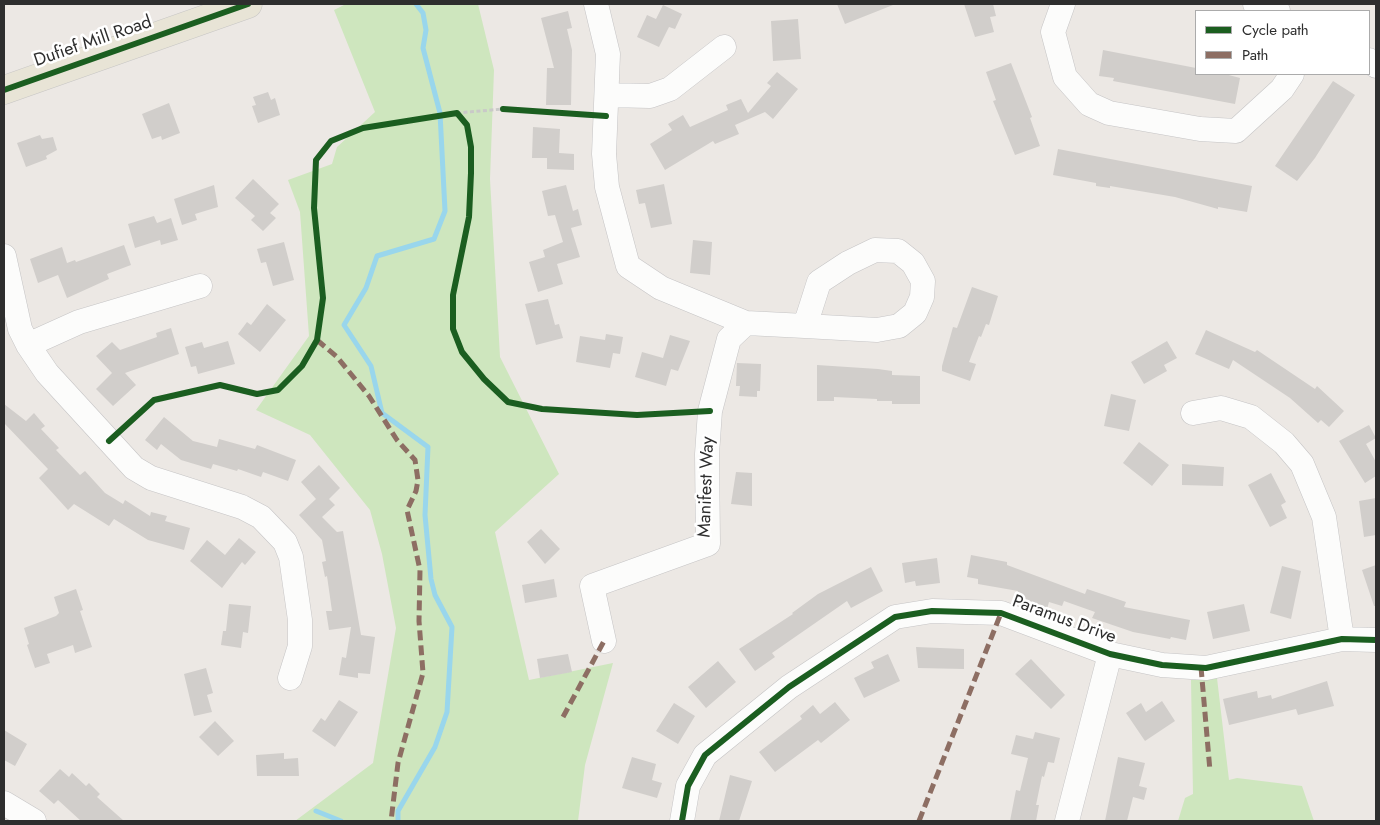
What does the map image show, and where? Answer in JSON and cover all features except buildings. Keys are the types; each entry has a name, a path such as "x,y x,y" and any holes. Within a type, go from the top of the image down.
{"main road":[{"name":"Dufief Mill Road","path":"4,90 248,4"}],"street":[{"path":"596,4 608,54 604,154 606,186 628,266 661,288 746,323 877,330 899,326 915,313 922,297 923,281 913,263 898,251 875,250 848,263 819,282 805,326"},
{"path":"1063,4 1053,32 1064,77 1089,104 1109,113 1200,130 1236,130 1282,89 1291,75"},
{"path":"1255,4 1275,10"},
{"path":"607,95 650,96 670,89 724,46"},
{"path":"5,266 20,329 28,345 47,373 134,468 151,478 242,507 261,517 285,542 291,557 300,620 300,646 290,678"},
{"path":"28,345 79,322 200,286"},
{"name":"Manifest Way","path":"604,641 592,586 708,544 707,454 710,411 729,339 746,323"},
{"path":"1193,413 1221,408 1251,417 1284,442 1302,464 1324,517 1342,640"},
{"name":"Paramus Drive","path":"682,821 688,786 705,755 789,687 895,617 932,611 1001,613 1110,654 1162,665 1206,668 1342,640 1376,640"},
{"name":"Paramus Drive","path":"1067,821 1110,654"},
{"path":"4,803 34,821"}],"path":[{"path":"454,114 506,109"},
{"path":"454,114 462,119"}],"green space":[{"path":"346,4 478,4 494,70 490,179 500,357 559,474 495,532 529,680 613,663 585,765 578,821 295,821 373,763 396,628 382,554 370,510 310,435 256,410 309,336 300,212 288,180 332,164 337,147 375,112 334,10"},
{"path":"1217,678 1229,780 1237,778 1302,786 1314,821 1178,821 1185,798 1193,794 1191,680"}],"waterway":[{"path":"398,821 398,811 435,747 447,712 452,627 435,595 431,579 425,515 428,447 382,413 371,366 344,325 366,288 377,256 434,239 445,211 440,113 423,48 426,30 423,13 416,4"},
{"path":"316,811 341,821"}],"marked path":[{"path":"317,340 337,357 369,396 397,440 415,460 418,480 416,491 407,510 420,570 419,621 423,673 398,763 391,821"},
{"path":"919,821 1001,613"},
{"path":"563,717 604,641"},
{"path":"1201,667 1210,771"}],"cycle path":[{"path":"4,90 248,4"},
{"path":"503,109 606,116"},
{"path":"109,441 154,400 220,385 257,394 278,390 302,366 317,340 323,298 314,208 316,160 331,141 363,128 457,113 467,125 471,147 471,173 469,217 453,295 453,329 462,352 484,379 508,402 542,409 637,415 710,411"},
{"path":"682,821 688,786 705,755 789,687 895,617 932,611 1001,613 1110,654 1162,665 1206,668 1342,639 1376,640"}]}
